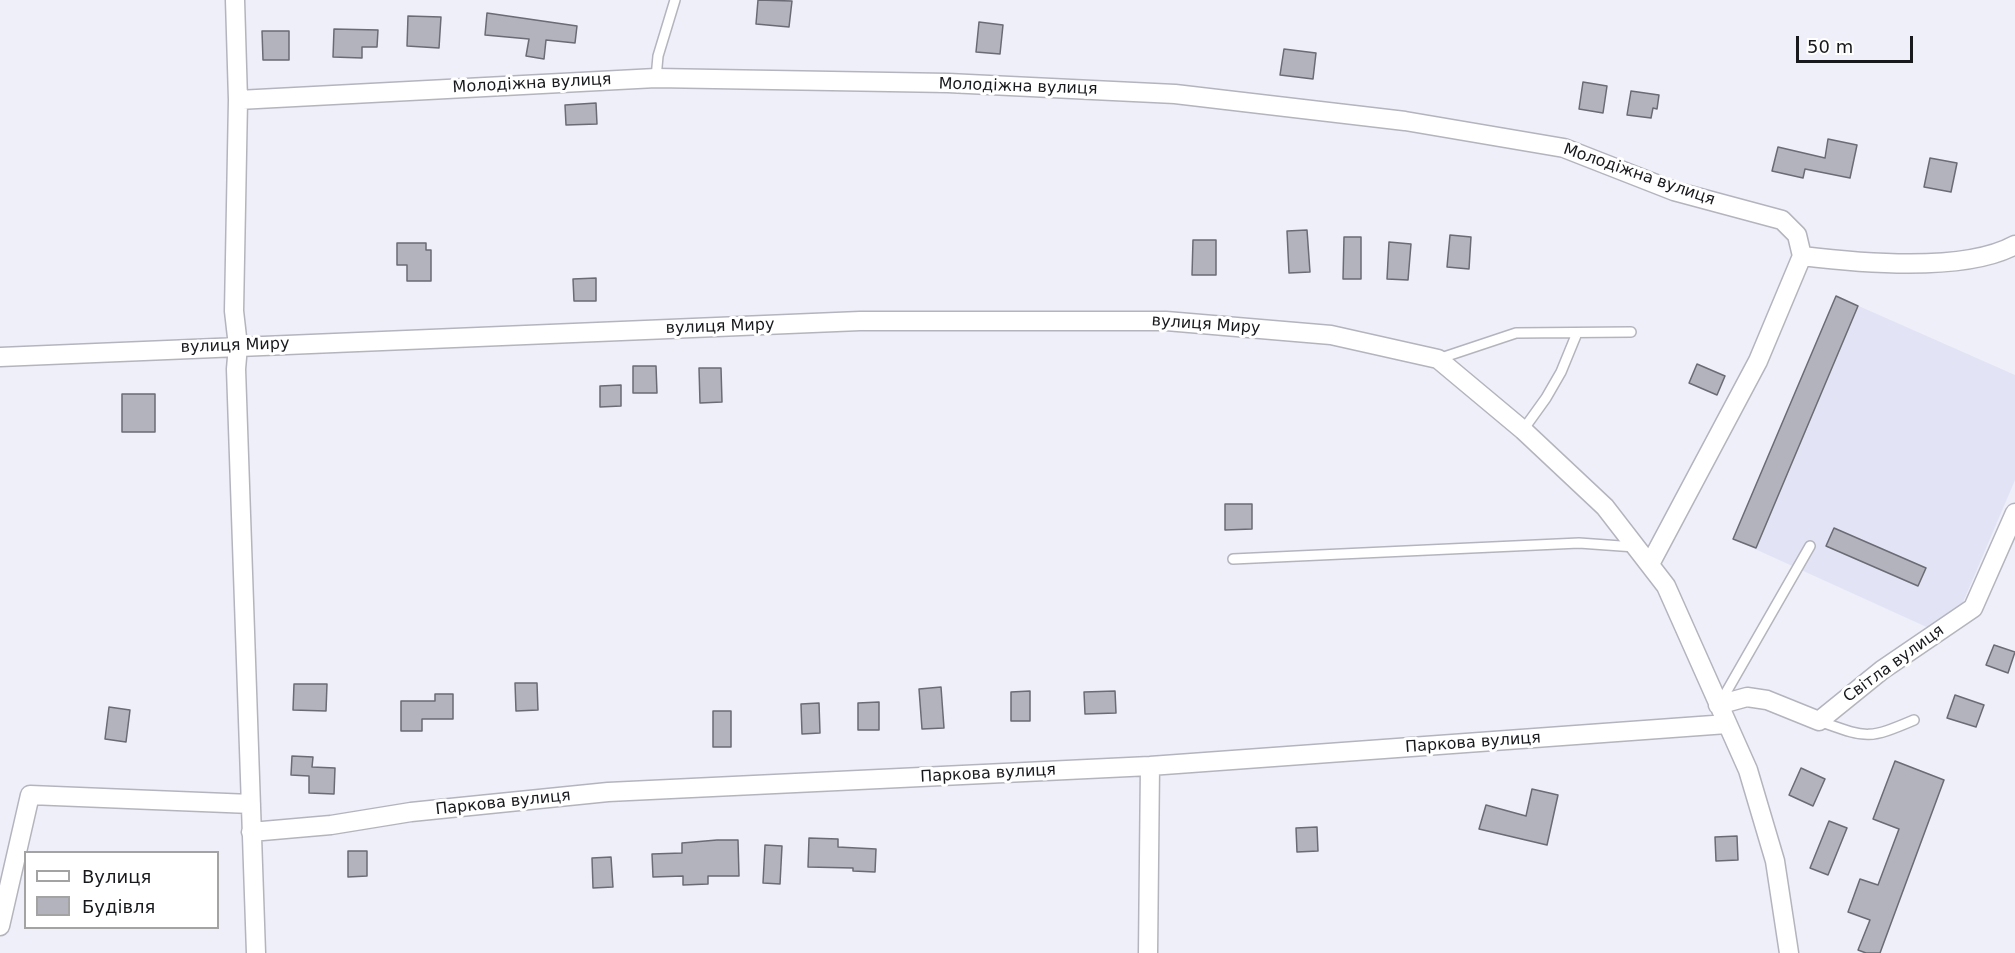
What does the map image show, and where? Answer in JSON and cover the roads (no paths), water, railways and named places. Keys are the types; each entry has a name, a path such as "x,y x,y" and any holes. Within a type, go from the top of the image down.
{"street":[{"path":"235,0 238,100 234,311 238,346 236,369 256,953"},
{"name":"Молодіжна вулиця","path":"238,100 656,78 934,83 1174,93 1405,121 1564,148 1674,191 1782,220 1797,235 1802,256"},
{"path":"1650,564 1758,361 1802,256 1912,264 1968,259 2005,250 2015,245"},
{"name":"вулиця Миру","path":"0,357 860,321 1166,321 1332,335 1438,359"},
{"path":"1438,359 1523,430 1605,507 1666,586 1748,770 1775,861 1789,953"},
{"name":"Світла вулиця","path":"1819,721 1882,670 1973,608 2015,513"},
{"path":"1718,705 1747,697 1767,700 1819,721"},
{"name":"Паркова вулиця","path":"251,832 331,825 411,812 608,792 1150,766 1727,724"},
{"path":"1148,953 1150,766"},
{"path":"0,926 30,795 250,804"}],"lane":[{"path":"656,78 658,56 675,0"},
{"path":"1438,359 1516,333 1631,332"},
{"path":"1523,430 1561,372 1577,333"},
{"path":"1233,559 1579,543 1636,547"},
{"path":"1718,705 1809,546"},
{"path":"1819,721 1858,735 1872,736 1914,720"}]}
